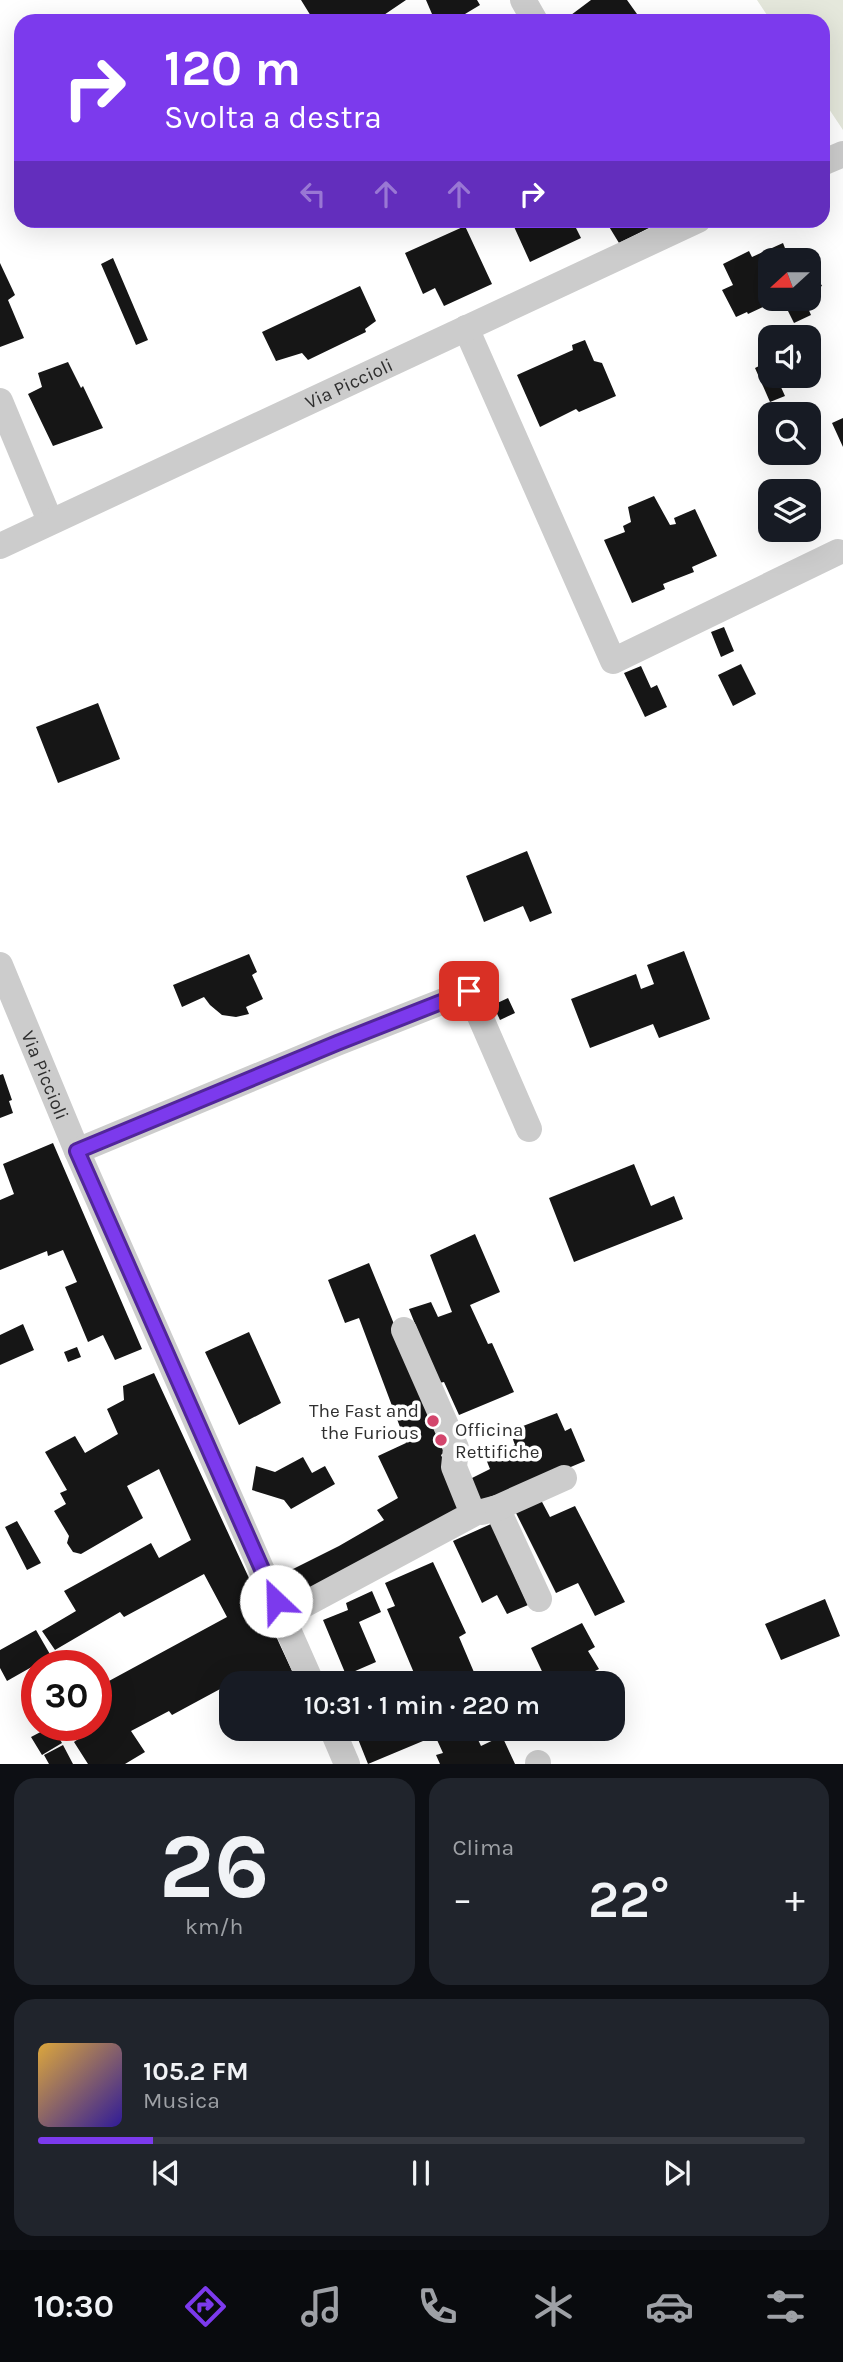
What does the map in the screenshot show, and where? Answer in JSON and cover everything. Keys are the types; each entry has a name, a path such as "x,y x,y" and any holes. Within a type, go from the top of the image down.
{"street":[{"name":"Via Piccioli","path":"0,545 466,328 659,228"},
{"path":"466,328 613,661 838,552"},
{"path":"0,401 50,522"},
{"name":"Via Piccioli","path":"0,965 77,1151 306,1671"},
{"path":"77,1151 469,991 529,1129"},
{"path":"404,1330 456,1447 454,1467 485,1511 539,1599"},
{"path":"283,1616 485,1511 564,1478"},
{"path":"337,1741 347,1763"}],"shaded area":[{"path":"757,0 843,0 843,130 830,110 830,14 766,14"}],"building":[{"path":"301,0 406,0 385,14 310,14"},
{"path":"426,0 477,0 480,5 465,14 432,14"},
{"path":"591,0 627,0 637,14 572,14"},
{"path":"466,228 492,284 444,306 435,288 423,294 405,253"},
{"path":"515,228 576,228 581,238 530,262"},
{"path":"610,228 649,228 619,243"},
{"path":"783,243 785,248 772,248"},
{"path":"749,251 752,257 758,254 758,309 736,317 722,290 733,285 723,264"},
{"path":"113,258 148,340 136,345 101,264"},
{"path":"0,263 15,295 8,300 24,338 0,347"},
{"path":"360,286 376,321 365,329 366,332 308,360 302,353 276,361 262,332"},
{"path":"788,312 810,312 811,315 794,323"},
{"path":"585,340 594,361 602,363 616,396 579,412 576,409 540,427 517,375 573,350 572,345"},
{"path":"68,362 103,428 53,446 28,394 42,387 38,373"},
{"path":"764,388 781,388 785,396 770,402"},
{"path":"843,418 843,447 832,423"},
{"path":"654,496 670,525 676,524 674,518 695,509 717,556 692,567 694,572 663,584 665,589 632,603 604,540 625,532 623,526 631,522 628,507"},
{"path":"724,627 734,651 721,657 711,632"},
{"path":"741,664 756,694 733,706 718,675"},
{"path":"641,666 651,688 657,685 667,707 645,717 624,673"},
{"path":"98,703 120,759 58,783 36,727"},
{"path":"527,851 552,913 530,922 523,906 484,922 466,876"},
{"path":"684,951 710,1019 659,1038 653,1024 590,1048 571,999 636,974 641,989 654,984 647,965"},
{"path":"249,954 257,972 252,975 263,999 246,1007 249,1014 236,1017 222,1015 204,997 182,1007 173,985"},
{"path":"508,998 515,1013 500,1020 493,1005"},
{"path":"3,1074 12,1100 9,1101 13,1113 0,1118 0,1075"},
{"path":"53,1143 142,1349 115,1360 103,1335 88,1342 65,1287 77,1282 63,1250 48,1256 47,1251 0,1270 0,1200 14,1194 3,1164"},
{"path":"634,1164 651,1206 674,1196 683,1219 574,1262 549,1198"},
{"path":"475,1234 500,1292 470,1305 488,1344 492,1343 514,1392 459,1415 444,1382 439,1383 409,1309 431,1302 438,1317 452,1312 430,1255"},
{"path":"369,1263 446,1451 441,1455 467,1511 297,1594 287,1572 384,1520 377,1510 398,1498 378,1456 406,1443 359,1318 345,1323 328,1280"},
{"path":"23,1324 34,1350 0,1365 0,1335"},
{"path":"249,1332 281,1403 239,1425 205,1352"},
{"path":"77,1347 81,1357 68,1362 64,1352"},
{"path":"154,1373 292,1671 219,1671 219,1690 172,1715 169,1711 131,1731 145,1752 125,1764 88,1764 74,1742 112,1741 112,1679 227,1617 204,1574 124,1617 120,1612 55,1650 42,1631 76,1611 64,1591 151,1543 159,1558 191,1540 159,1469 127,1486 143,1518 81,1554 73,1552 67,1543 69,1536 54,1511 66,1504 60,1493 67,1490 45,1452 75,1436 85,1453 118,1434 107,1409 124,1400 123,1386"},
{"path":"557,1413 565,1431 571,1428 585,1461 482,1504 470,1479 490,1469 486,1459 515,1445 510,1431"},
{"path":"303,1457 312,1473 325,1466 335,1484 291,1509 284,1500 252,1490 256,1466 275,1472"},
{"path":"541,1500 550,1517 575,1506 625,1602 595,1616 578,1583 556,1593 515,1511"},
{"path":"17,1521 41,1563 27,1570 5,1527"},
{"path":"491,1524 528,1605 507,1614 497,1595 482,1603 453,1541"},
{"path":"433,1562 466,1633 459,1637 473,1671 413,1671 387,1609 395,1606 385,1583"},
{"path":"372,1591 381,1612 359,1622 376,1662 355,1671 344,1671 323,1620 348,1610 346,1603"},
{"path":"825,1599 840,1636 781,1660 765,1624"},
{"path":"582,1623 595,1647 588,1651 599,1669 542,1671 531,1648"},
{"path":"36,1630 48,1650 21,1650 21,1673 7,1681 0,1668 0,1650"},
{"path":"33,1741 61,1741 62,1743 42,1755"},
{"path":"359,1741 423,1741 368,1764"},
{"path":"438,1741 479,1741 481,1746 492,1741 504,1741 515,1764 440,1764 436,1755 443,1753"},
{"path":"63,1745 73,1764 49,1764 44,1755"}],"place":[{"name":"The Fast and the Furious","path":"433,1421"},
{"name":"Officina Rettifiche","path":"441,1440"}],"route":[{"path":"276,1601 77,1151 469,991"}]}
